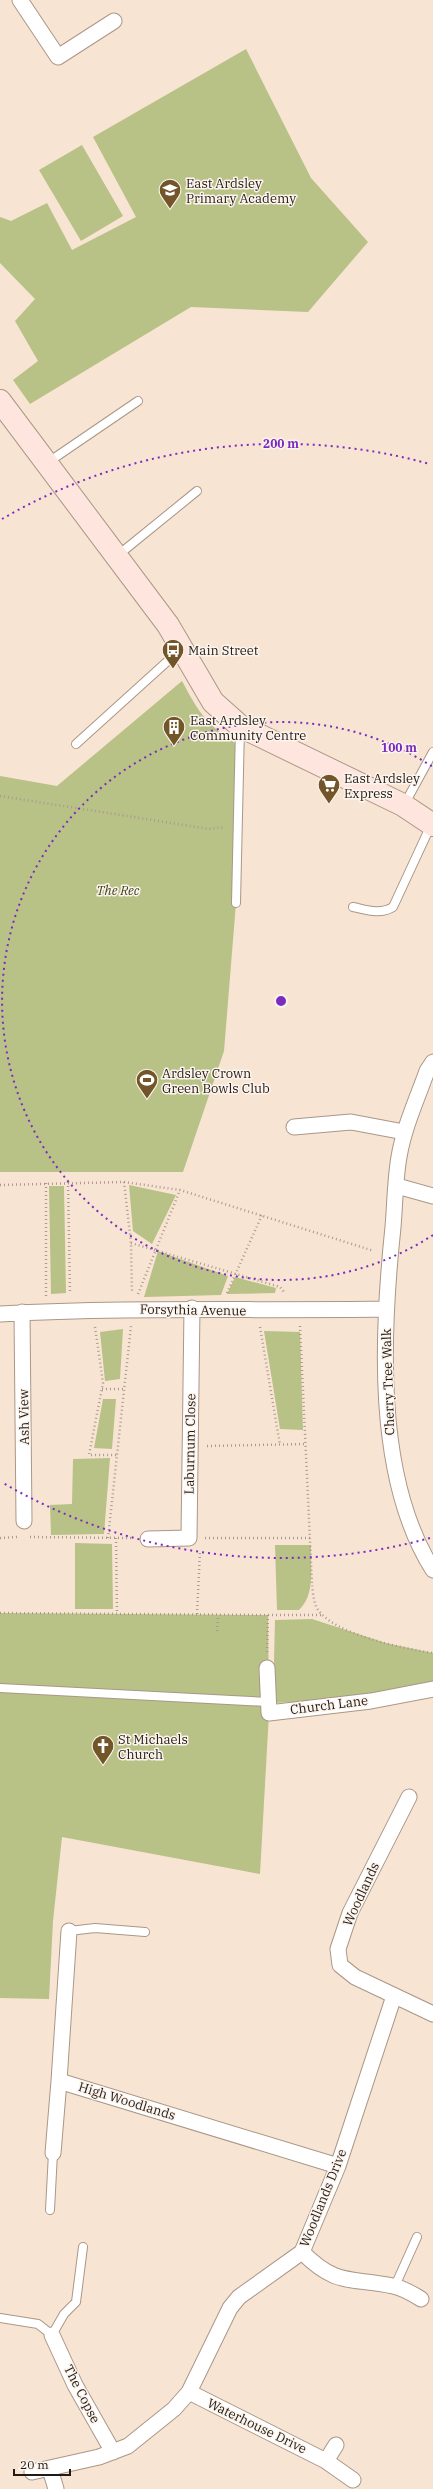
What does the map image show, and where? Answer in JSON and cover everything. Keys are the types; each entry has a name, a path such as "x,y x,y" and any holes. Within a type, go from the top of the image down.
{"street":[{"path":"20,0 58,57 114,21"},
{"path":"0,401 168,625 213,702 240,726 403,805 432,825"},
{"name":"Cherry Tree Walk","path":"433,1062 404,1132 398,1158 397,1186 385,1309 388,1414 393,1464 420,1550 433,1570"},
{"path":"294,1127 351,1122 404,1132"},
{"path":"397,1186 433,1196"},
{"name":"Forsythia Avenue","path":"0,1314 22,1312 192,1308 257,1310 385,1309"},
{"name":"Laburnum Close","path":"192,1308 190,1446 194,1538"},
{"name":"Ash View","path":"22,1312 24,1521"},
{"path":"148,1539 194,1538"},
{"path":"267,1668 268,1702"},
{"name":"Church Lane","path":"268,1702 269,1712 371,1701 433,1689"},
{"name":"Woodlands","path":"409,1797 350,1913 338,1949 340,1965 355,1977 433,2014"},
{"path":"53,2153 69,1931"},
{"name":"Woodlands Drive","path":"32,2472 50,2469 113,2452 128,2446 157,2423 178,2405 189,2392 230,2308 239,2297 302,2252 338,2166 394,1996"},
{"name":"High Woodlands","path":"59,2081 338,2166"},
{"path":"302,2252 319,2268 333,2276 348,2281 395,2286 421,2299"},
{"name":"The Copse","path":"52,2335 75,2385 113,2452"},
{"name":"Waterhouse Drive","path":"189,2392 326,2461 353,2480"},
{"path":"326,2461 336,2445"},
{"path":"50,2469 56,2489"}],"lane":[{"path":"47,464 138,401"},
{"path":"117,556 197,490"},
{"path":"76,744 182,648"},
{"path":"236,903 240,726"},
{"path":"403,805 433,752"},
{"path":"353,907 377,912 386,911 393,907 432,825"},
{"path":"0,1688 268,1702"},
{"path":"69,1931 95,1928 145,1932"},
{"path":"50,2210 53,2153"},
{"path":"395,2286 417,2237"},
{"path":"0,2318 38,2324 52,2335 64,2314 76,2302 83,2247"}],"path":[{"path":"0,796 210,829 238,826"},
{"path":"68,1182 70,1311"},
{"path":"0,1185 68,1182 124,1182 180,1190 390,1256"},
{"path":"108,1538 132,1309 131,1243 124,1182"},
{"path":"46,1183 46,1312"},
{"path":"132,1309 180,1190"},
{"path":"219,1309 262,1215"},
{"path":"131,1243 156,1248 280,1287 300,1310 310,1538 314,1597 317,1608 323,1615 362,1636 433,1653"},
{"path":"257,1310 280,1445"},
{"path":"93,1311 103,1383 88,1455 117,1455"},
{"path":"102,1389 124,1389"},
{"path":"190,1446 306,1444"},
{"path":"0,1538 148,1539"},
{"path":"116,1538 117,1613"},
{"path":"197,1614 194,1538 310,1538"},
{"path":"0,1613 323,1615"},
{"path":"267,1668 268,1614"},
{"path":"217,1631 218,1615"}],"green space":[{"name":"East Ardsley Primary Academy","path":"246,49 311,178 368,242 308,312 191,307 30,404 13,380 38,361 15,321 35,299 0,263 0,217 11,221 47,203 72,250 136,217 93,137"},
{"path":"82,145 123,216 81,241 39,170"},
{"name":"The Rec","path":"182,681 194,703 205,718 220,732 240,746 236,903 224,1051 183,1172 0,1172 0,776 57,786"},
{"path":"129,1185 176,1195 152,1244 133,1231"},
{"path":"49,1186 64,1186 66,1293 51,1294"},
{"path":"158,1251 228,1276 221,1295 144,1297"},
{"path":"235,1277 276,1288 275,1293 227,1294"},
{"path":"123,1329 120,1379 105,1381 100,1332"},
{"path":"264,1331 300,1332 303,1430 280,1429"},
{"path":"103,1399 116,1399 112,1449 94,1448"},
{"path":"110,1458 104,1534 51,1535 50,1505 72,1504 73,1459"},
{"path":"75,1543 112,1544 113,1609 75,1609"},
{"path":"275,1545 311,1545 310,1588 304,1604 299,1610 277,1610"},
{"path":"0,1613 268,1615 269,1713 260,1874 62,1837 53,1921 49,1999 0,1998"},
{"path":"312,1619 386,1643 433,1653 433,1683 328,1700 273,1703 275,1620"}],"place":[{"name":"East Ardsley Primary Academy","path":"170,210"},
{"name":"Main Street","path":"173,670"},
{"name":"East Ardsley Community Centre","path":"174,746"},
{"name":"East Ardsley Express","path":"329,804"},
{"name":"Ardsley Crown Green Bowls Club","path":"147,1100"},
{"name":"St Michaels Church","path":"103,1766"}]}
